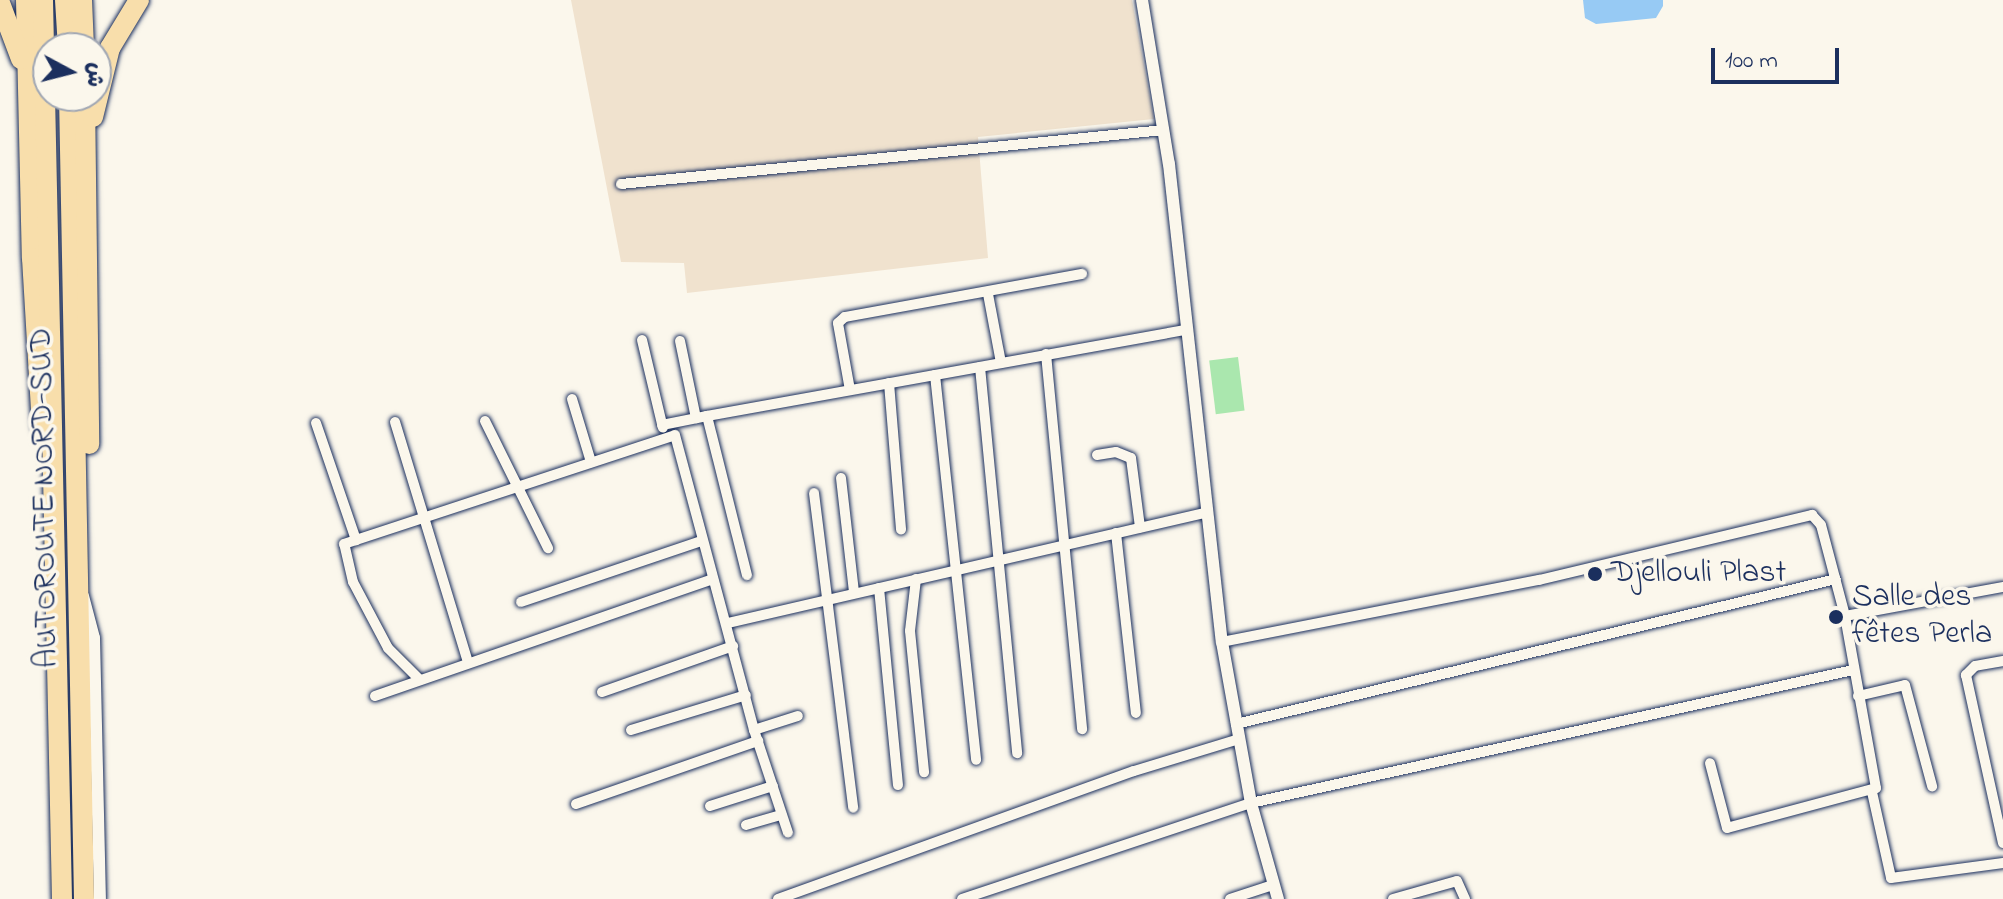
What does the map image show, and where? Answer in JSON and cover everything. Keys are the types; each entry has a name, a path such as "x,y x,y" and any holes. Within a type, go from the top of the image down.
{"highway":[{"path":"26,0 35,349 53,565"},
{"name":"AUTOROUTE NORD-SUD","path":"43,0 52,232 53,565 62,899"},
{"path":"65,0 67,32"},
{"path":"82,0 83,32"},
{"path":"87,192 102,72 139,0"},
{"path":"0,3 22,65 30,136"},
{"name":"AUTOROUTE NORD-SUD","path":"69,112 84,899"},
{"path":"76,570 87,482 91,373 85,112"}],"street":[{"path":"1142,0 1164,130 1222,642 1251,803 1278,899"},
{"path":"621,184 1164,130"},
{"path":"850,390 838,323 845,317 988,294 1082,274"},
{"path":"988,294 1001,363"},
{"path":"667,424 1185,330"},
{"path":"642,340 712,579 728,623 754,730 788,833"},
{"path":"680,341 747,575"},
{"path":"1046,354 1082,729"},
{"path":"980,367 1017,753"},
{"path":"935,375 976,760"},
{"path":"889,383 901,530"},
{"path":"572,399 591,462"},
{"path":"485,421 520,486 548,548"},
{"path":"395,422 468,663"},
{"path":"316,423 356,540"},
{"path":"420,680 388,648 353,582 344,544 670,437"},
{"path":"1097,455 1116,452 1131,458 1140,527"},
{"path":"841,478 854,592"},
{"path":"814,493 853,808"},
{"path":"728,623 1206,513"},
{"path":"1222,642 1539,580 1812,515 1821,525 1845,616 1877,783 1872,792 1891,878 2003,863"},
{"path":"1116,533 1136,713"},
{"path":"521,602 701,541"},
{"path":"76,570 94,638 100,899"},
{"path":"375,696 712,579"},
{"path":"916,579 910,631 924,772"},
{"path":"1236,724 1836,579"},
{"path":"1845,616 2003,587"},
{"path":"879,588 898,785"},
{"path":"602,692 733,646"},
{"path":"2003,661 1975,666 1966,675 2003,843"},
{"path":"962,899 1251,803 1853,670"},
{"path":"1858,696 1905,685 1932,786"},
{"path":"631,730 746,695"},
{"path":"754,730 798,716"},
{"path":"778,899 1134,771 1239,739"},
{"path":"576,804 758,741"},
{"path":"1710,763 1727,828 1872,792"},
{"path":"710,806 773,786"},
{"path":"746,825 782,815"},
{"path":"1393,899 1457,881 1465,899"},
{"path":"1230,899 1273,885"}],"shaded area":[{"path":"571,0 1132,0 1154,119 978,137 988,258 687,293 684,263 621,262"}],"green space":[{"path":"1238,357 1245,411 1216,414 1209,361"}],"water":[{"path":"1583,0 1663,0 1663,6 1656,18 1596,24 1585,18"}],"place":[{"name":"Djellouli Plast","path":"1595,574"},
{"name":"Salle des fêtes Perla","path":"1836,617"}]}
